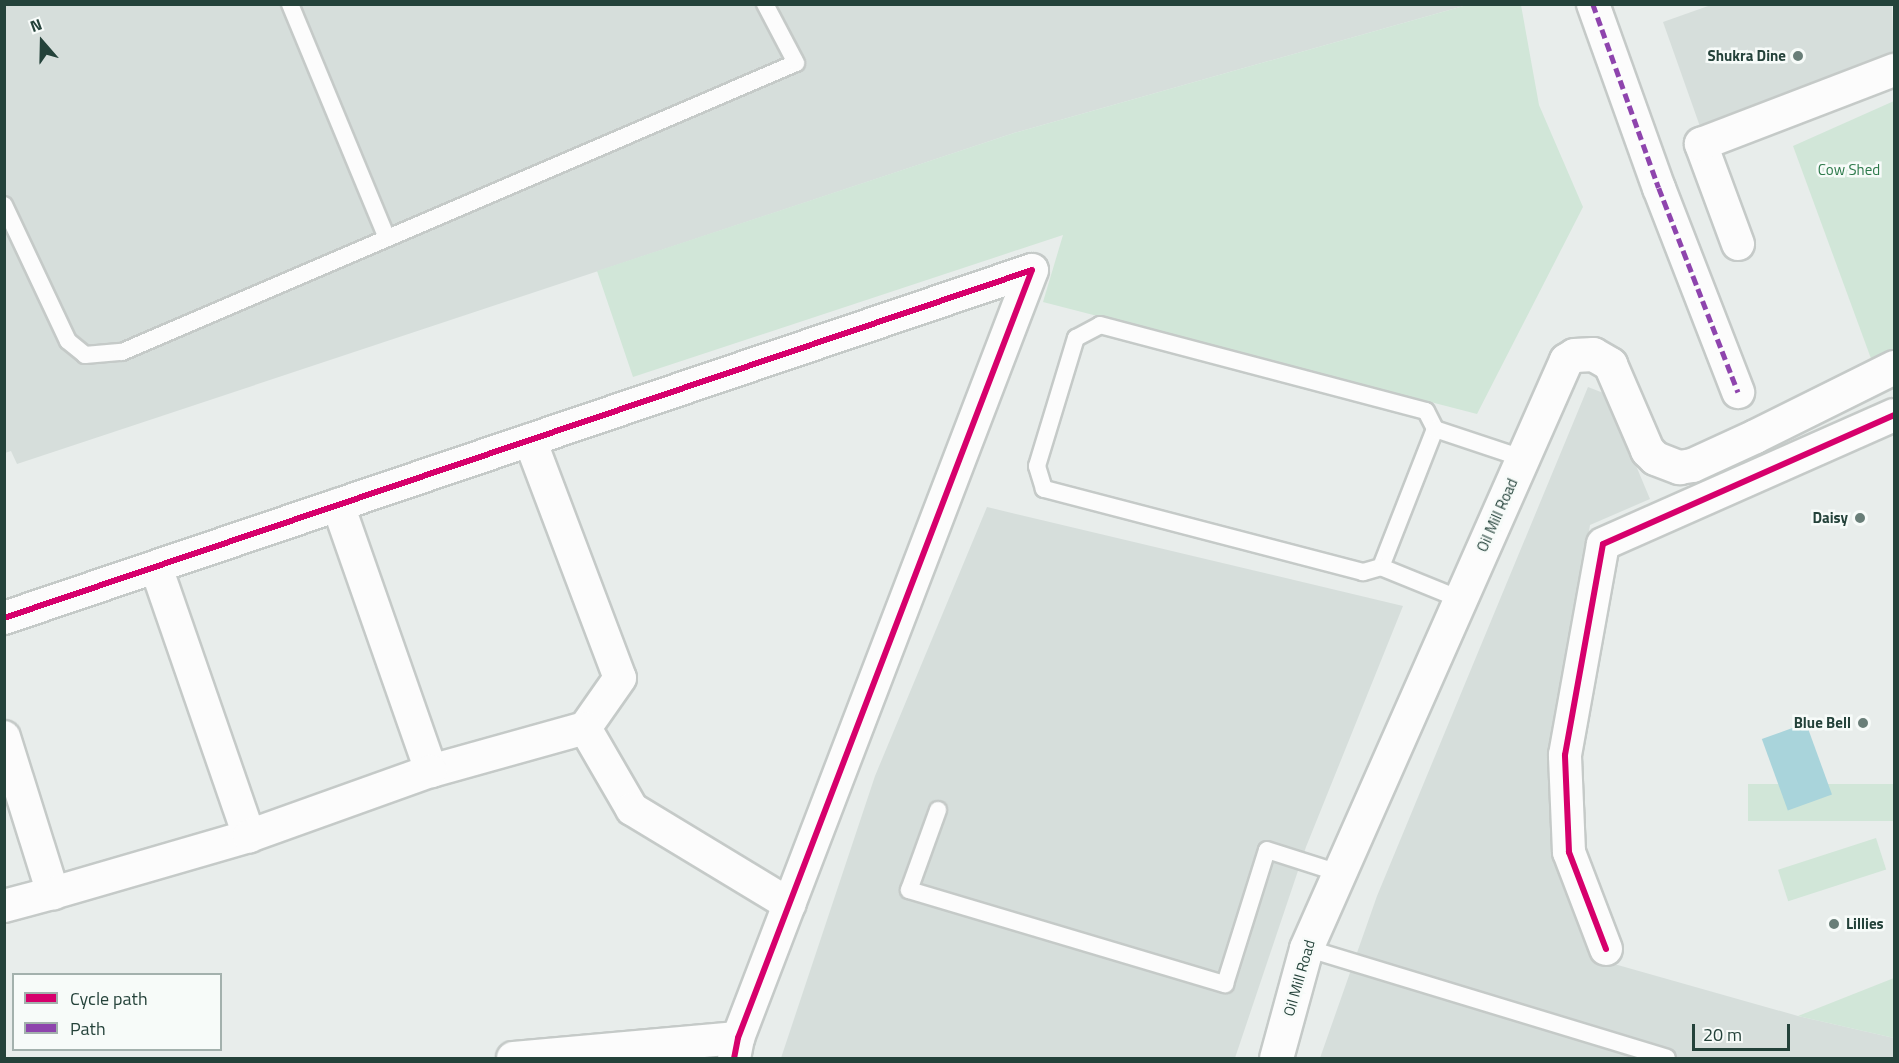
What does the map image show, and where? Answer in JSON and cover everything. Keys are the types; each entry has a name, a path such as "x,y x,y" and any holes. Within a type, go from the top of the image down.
{"main road":[{"name":"Oil Mill Road","path":"1276,1059 1306,948 1560,367 1574,355 1593,354 1603,357 1616,372 1647,450 1666,464 1686,466"},
{"path":"1686,466 1893,373"}],"street":[{"path":"1593,4 1659,188 1738,392"},
{"path":"1738,244 1701,144 1894,70"},
{"path":"4,618 1032,270 736,1048 513,1059"},
{"path":"1606,949 1569,852 1565,755 1603,544 1894,415"},
{"path":"4,906 249,836 430,771 585,728 620,678 530,440"},
{"path":"1686,466 1701,501"},
{"path":"338,505 430,771"},
{"path":"156,567 249,836"},
{"path":"585,728 632,809 789,904"},
{"path":"4,737 53,893"}],"lane":[{"path":"290,4 387,238"},
{"path":"4,205 68,341 85,355 122,352 796,63 765,4"},
{"path":"1460,599 1382,567 1364,572 1044,489 1037,466 1076,338 1100,325 1426,411 1435,429 1522,458"},
{"path":"1382,567 1435,429"},
{"path":"938,810 909,890 1225,984 1268,850 1339,873"},
{"path":"1306,948 1667,1059"}],"shaded area":[{"path":"5,5 1467,5 1014,133 17,464 11,451 5,453"},
{"path":"1711,5 1892,5 1894,60 1703,135 1663,22"},
{"path":"1588,387 1606,394 1650,499 1590,525 1548,768 1553,852 1593,958 1798,1016 1894,1038 1894,1058 1320,1058 1377,896"},
{"path":"987,507 1403,606 1306,847 1235,1058 781,1058 875,776"}],"green space":[{"path":"1467,5 1521,5 1539,105 1583,207 1477,414 1043,302 1063,235 633,377 597,271 1014,133"},
{"name":"Cow Shed","path":"1894,101 1894,353 1873,364 1793,146"},
{"path":"1748,784 1894,784 1894,821 1748,821"},
{"path":"1876,838 1886,869 1788,901 1778,870"},
{"path":"1894,978 1894,1038 1798,1016"}],"water":[{"path":"1806,723 1832,794 1788,810 1762,739"}],"marked path":[{"path":"1593,4 1659,188 1738,392"}],"cycle path":[{"path":"4,618 1032,270 738,1038 734,1058"},
{"path":"1606,949 1569,852 1565,755 1603,544 1894,415"}],"place":[{"name":"Shukra Dine","path":"1798,56"},
{"name":"Daisy","path":"1860,518"},
{"name":"Blue Bell","path":"1863,723"},
{"name":"Lillies","path":"1834,924"}]}
